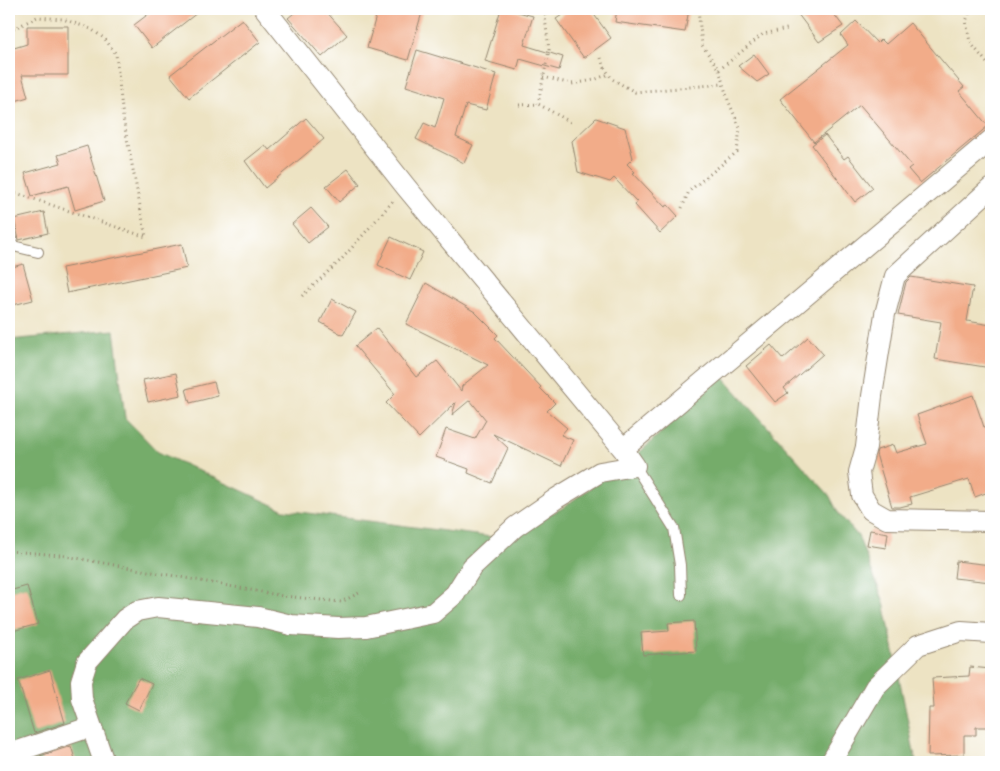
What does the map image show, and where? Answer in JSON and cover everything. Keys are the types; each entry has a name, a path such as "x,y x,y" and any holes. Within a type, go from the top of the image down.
{"street":[{"path":"104,762 90,727 82,699 81,681 87,662 125,619 137,611 158,607 258,617 292,625 338,628 366,627 433,614 455,594 472,568 514,527 600,472 635,466 624,449 406,187 265,9"},
{"path":"624,449 991,140"},
{"path":"991,188 894,276 885,314 866,447 859,472 862,495 871,510 887,519 991,521"},
{"path":"831,762 876,687 918,644 962,631 991,633"},
{"path":"9,754 90,727"}],"lane":[{"path":"9,241 12,239 10,230"},
{"path":"9,245 38,252"},
{"path":"635,466 674,528 680,565 681,595"}],"path":[{"path":"538,104 549,50 546,9"},
{"path":"682,208 689,191 737,152 740,128 719,70 702,45 698,9"},
{"path":"971,9 966,20 970,42 991,68"},
{"path":"9,31 37,17 64,19 91,28 105,39 116,54 123,118 146,237 19,194 9,193"},
{"path":"719,70 763,34 787,28"},
{"path":"601,58 612,79 635,92 723,84"},
{"path":"543,77 572,84 594,80 609,74"},
{"path":"519,105 538,104 572,123"},
{"path":"302,296 342,259 360,236 406,187"},
{"path":"9,551 60,555 283,596 341,602 361,592"}],"green space":[{"path":"114,330 125,418 158,452 284,510 499,538 561,509 640,452 722,376 829,495 839,514 858,536 884,602 916,762 9,762 9,340"}],"building":[{"path":"155,9 202,9 152,48 134,25"},
{"path":"299,9 324,9 347,35 322,57 288,18"},
{"path":"378,9 423,9 408,60 367,48"},
{"path":"501,9 533,16 524,45 563,57 559,70 520,59 517,70 485,61"},
{"path":"571,9 590,9 611,38 584,58 556,19"},
{"path":"617,9 689,9 685,32 615,22"},
{"path":"794,9 830,9 843,26 819,42"},
{"path":"242,19 260,42 189,98 170,75"},
{"path":"856,21 877,43 881,39 886,44 910,23 964,87 959,91 988,126 920,183 908,169 912,166 860,105 814,142 780,99 848,45 841,35"},
{"path":"27,26 68,26 68,75 22,75 28,97 9,103 9,45 13,45 14,48 27,44"},
{"path":"417,50 496,74 486,110 466,105 456,137 473,145 464,163 416,139 424,123 435,128 444,98 406,86"},
{"path":"754,54 769,74 757,82 738,66"},
{"path":"306,118 324,139 265,188 245,161 265,145 269,150"},
{"path":"596,118 625,128 633,158 627,164 665,207 668,205 678,216 660,233 635,205 637,202 614,178 610,182 578,172 572,141"},
{"path":"825,135 844,159 848,156 873,188 855,202 812,145"},
{"path":"87,146 104,201 75,210 68,186 32,196 25,173 61,163 58,155"},
{"path":"348,169 360,184 339,202 326,186"},
{"path":"311,208 328,227 308,243 292,224"},
{"path":"44,212 48,233 19,240 14,219"},
{"path":"391,237 423,252 410,280 378,265"},
{"path":"182,244 187,268 67,293 62,268"},
{"path":"23,264 33,300 9,306 9,268"},
{"path":"911,277 973,287 967,321 991,325 991,368 935,359 941,322 898,315 906,282"},
{"path":"426,283 475,312 498,335 495,338 555,403 547,411 567,428 561,435 573,440 561,466 493,434 508,448 492,483 468,473 469,469 436,457 446,429 475,439 486,420 470,400 452,415 456,402 419,438 386,403 395,394 355,346 377,328 416,377 437,361 461,391 462,386 488,365 406,324"},
{"path":"332,299 356,312 343,335 320,322"},
{"path":"808,337 823,354 784,388 788,393 775,402 746,366 771,345 783,359"},
{"path":"176,373 181,395 148,402 143,380"},
{"path":"214,382 218,396 190,403 186,389"},
{"path":"973,395 984,427 991,425 991,491 975,497 969,479 910,497 912,504 892,507 876,454 877,450 893,445 896,453 927,444 917,415"},
{"path":"870,530 888,533 886,548 867,545"},
{"path":"956,561 991,565 991,582 954,578"},
{"path":"27,586 38,624 9,632 9,591"},
{"path":"694,621 696,651 643,655 641,633 669,631 668,623"},
{"path":"970,667 991,669 991,727 976,727 976,735 964,735 964,755 928,756 929,708 934,708 932,678 969,676"},
{"path":"50,670 65,723 34,733 18,680"},
{"path":"139,678 152,684 139,710 125,703"},
{"path":"71,746 76,762 42,762 40,756"}]}
